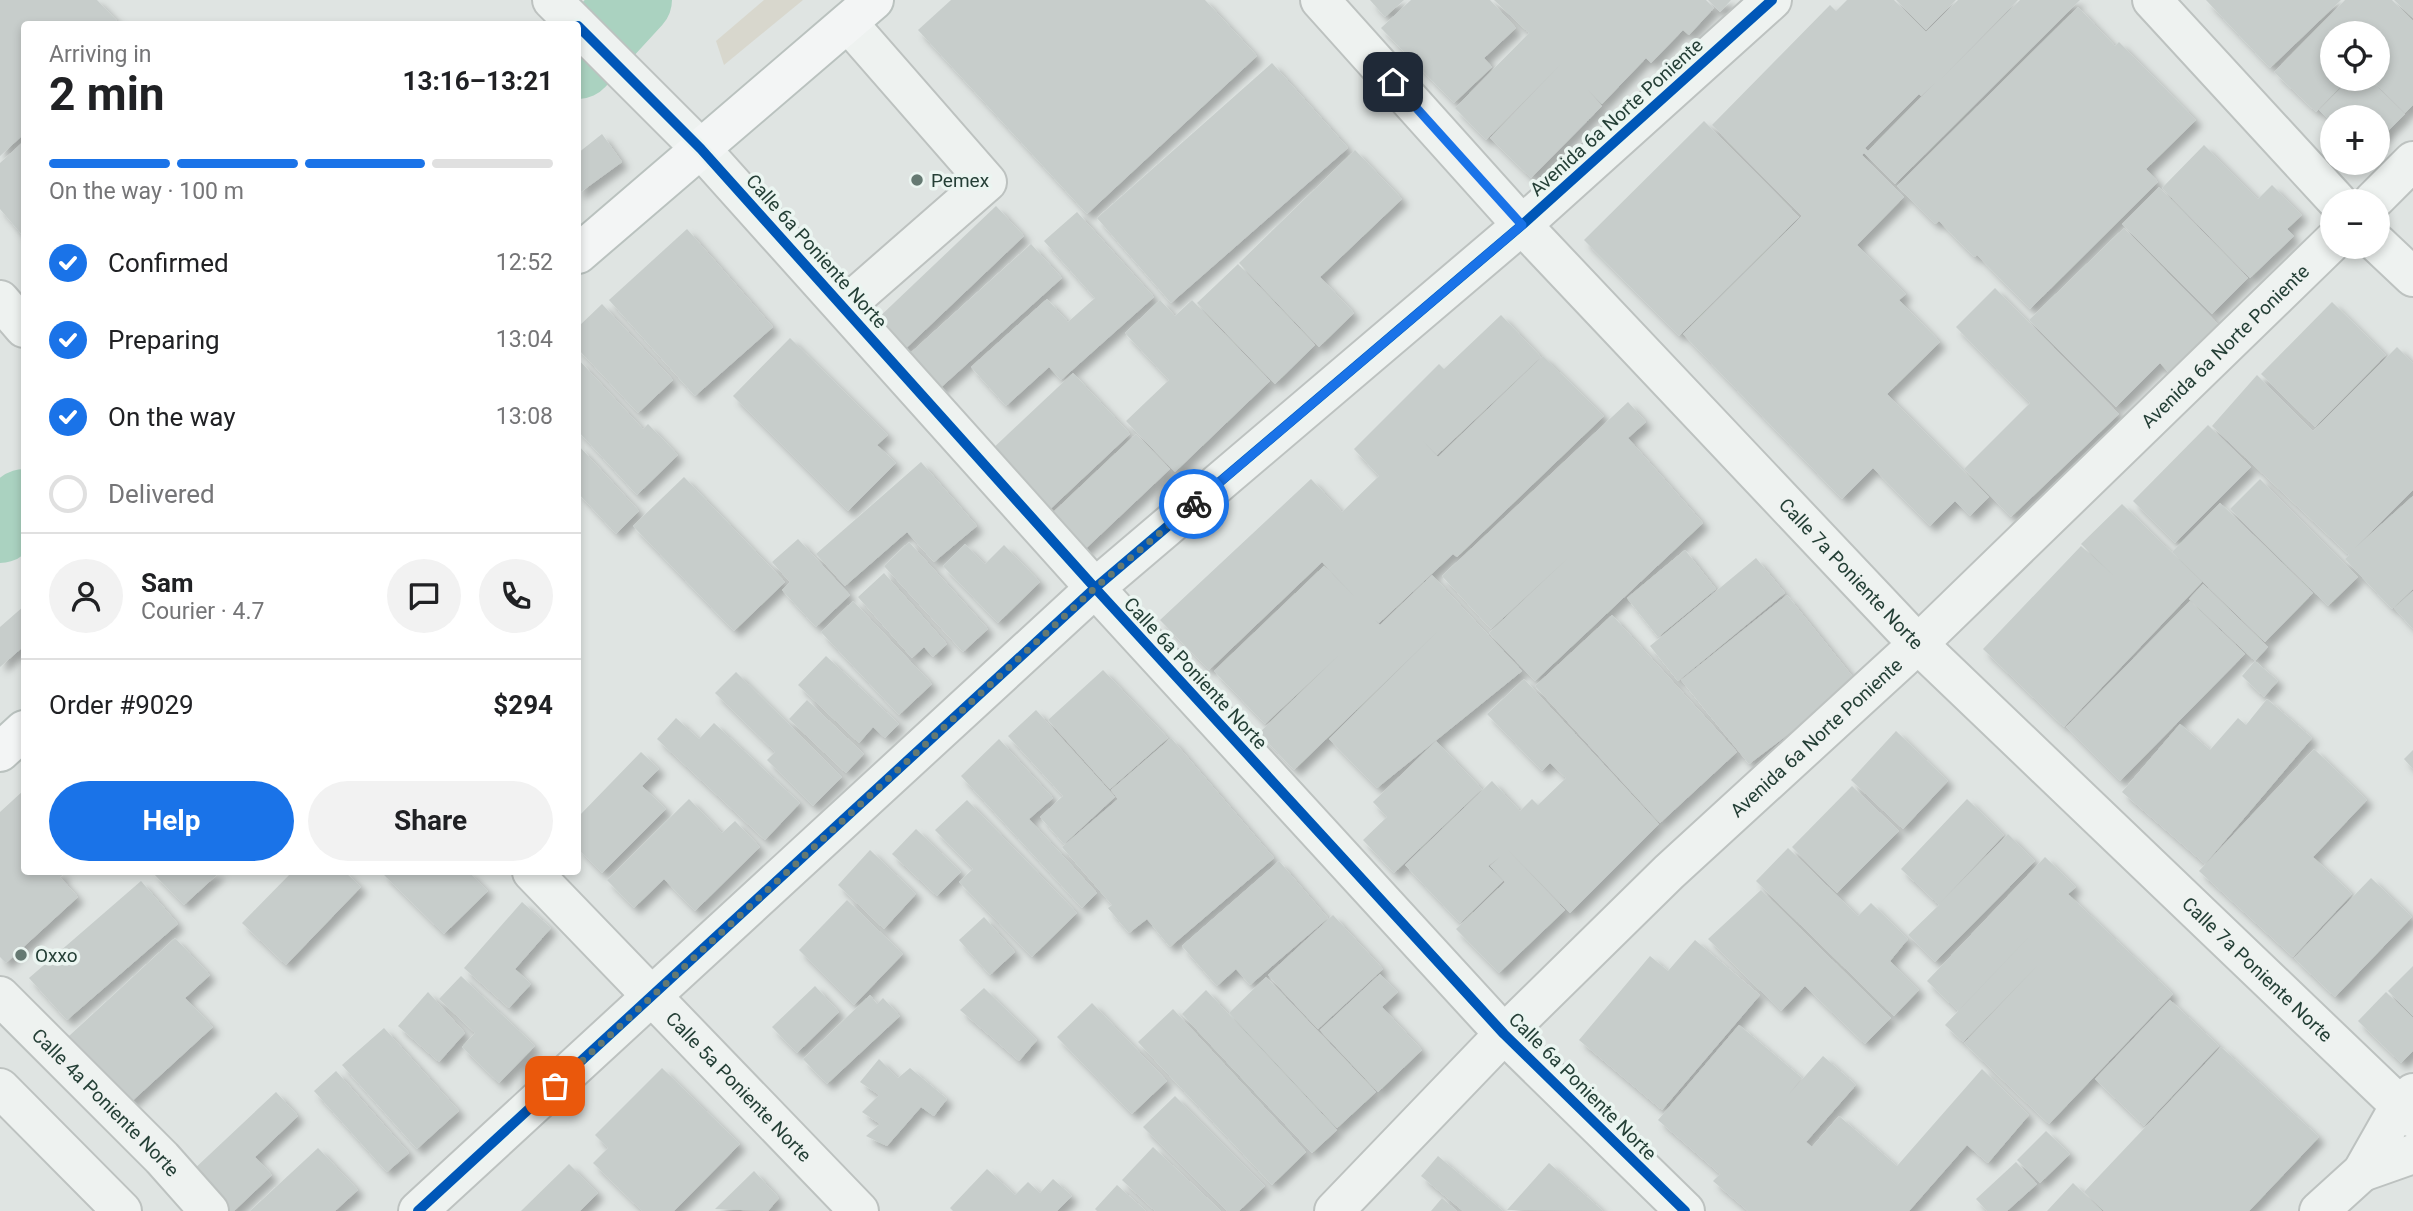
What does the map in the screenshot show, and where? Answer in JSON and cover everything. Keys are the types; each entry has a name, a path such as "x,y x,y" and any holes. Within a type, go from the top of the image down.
{"main road":[{"path":"581,251 861,11"},
{"path":"0,752 21,733"}],"street":[{"name":"Calle 7a Poniente Norte","path":"1320,0 1522,225 1918,644 2409,1105"},
{"name":"Avenida 6a Norte Poniente","path":"418,1211 1095,588 1522,225 1772,0"},
{"path":"2152,0 2326,189"},
{"path":"844,307 986,182 861,11"},
{"name":"Calle 6a Poniente Norte","path":"581,29 701,149 1095,588 1504,1034 1685,1211"},
{"path":"2385,189 2413,161"},
{"name":"Avenida 6a Norte Poniente","path":"1334,1211 1504,1034 1669,872 1918,644 2320,254"},
{"path":"2390,255 2413,277"},
{"path":"0,300 21,324"},
{"name":"Calle 5a Poniente Norte","path":"535,875 859,1211"},
{"name":"Calle 4a Poniente Norte","path":"0,996 162,1158 209,1211"},
{"path":"0,1088 121,1211"},
{"path":"2319,1211 2362,1171 2409,1105"},
{"path":"2362,1171 2413,1154"}],"shaded area":[{"path":"764,0 803,0 724,65 716,41"}],"building":[{"path":"0,0 97,0 117,21 21,21 21,137 0,156"},
{"path":"951,0 1205,0 1257,56 1087,214 918,30"},
{"path":"1370,0 1404,0 1385,17"},
{"path":"1411,0 1490,0 1516,28 1484,58 1492,67 1454,103 1381,28"},
{"path":"1494,0 1706,0 1714,8 1689,35 1683,30 1651,63 1646,58 1602,104 1588,90 1602,106 1531,178 1490,138 1561,64 1486,140 1455,108 1529,33"},
{"path":"1708,0 1731,0 1720,12"},
{"path":"1847,0 1894,0 1926,32 1958,0 2018,0 1940,80 2020,0 2080,0 1895,184 1864,153 1862,155 1904,197 1857,245 1906,294 1899,300 1940,342 1887,394 1989,497 1970,516 1955,501 1930,526 1873,468 1842,499 1683,334 1802,216 1712,125 1830,5 1836,11","holes":["1935,83 1868,151 1865,148 1919,94 1921,96"]},
{"path":"1896,0 1956,0 1926,30"},
{"path":"2206,0 2341,0 2270,68"},
{"path":"2345,0 2392,0 2413,21 2413,105 2405,113 2383,91 2390,91 2390,21 2324,21"},
{"path":"2394,0 2413,0 2413,18"},
{"path":"2078,7 2115,46 2119,42 2196,120 2146,169 2158,182 2030,309 1977,255 1974,257 1939,221 1935,224 1897,186"},
{"path":"2320,25 2320,91 2336,91 2316,112 2274,72"},
{"path":"1272,63 1348,148 1171,303 1097,218"},
{"path":"2338,91 2381,91 2405,114 2390,129 2390,105 2324,105"},
{"path":"1704,121 1799,217 1679,336 1584,240"},
{"path":"602,134 622,162 581,192 581,151"},
{"path":"21,144 21,234 0,209 0,163"},
{"path":"2204,145 2258,199 2272,185 2302,215 2287,229 2294,236 2250,278 2162,188"},
{"path":"1355,150 1402,199 1320,277 1354,313 1319,347 1239,263"},
{"path":"2159,187 2248,278 2212,314 2122,224"},
{"path":"996,206 1024,236 902,352 874,322"},
{"path":"1077,212 1154,297 1061,380 1049,367 1006,406 971,367 1047,299 1068,322 1095,298 1044,241"},
{"path":"2124,228 2221,327 2172,376 2160,363 2116,407 2029,320"},
{"path":"687,229 773,327 695,396 609,300"},
{"path":"1031,244 1062,278 937,391 906,357"},
{"path":"1238,264 1315,345 1275,384 1197,303"},
{"path":"1995,288 2119,414 2011,517 1964,469 2030,403 1956,327"},
{"path":"1160,300 1175,316 1192,300 1270,381 1175,472 1126,421 1169,380 1125,333"},
{"path":"2332,302 2386,355 2315,427 2261,374"},
{"path":"602,304 673,380 638,413 581,352 581,324"},
{"path":"1501,315 1541,357 1437,455 1423,441 1438,457 1543,356 1604,416 1457,557 1453,554 1379,623 1375,620 1380,625 1432,575 1522,671 1377,788 1329,739 1438,631 1294,770 1259,733 1338,656 1265,724 1214,671 1324,566 1354,596 1322,562 1209,670 1160,620 1311,479 1342,512 1379,476 1354,449 1439,364 1444,369"},
{"path":"790,338 888,435 877,445 896,463 848,511 733,396"},
{"path":"2397,347 2413,363 2413,490 2355,548 2413,496 2413,589 2392,609 2345,559 2349,555 2212,426 2257,375 2313,431"},
{"path":"581,362 643,429 648,424 678,455 637,495 581,434"},
{"path":"1073,373 1130,434 1046,513 989,452"},
{"path":"1628,402 1646,422 1628,438 1703,523 1535,681 1489,633 1568,558 1491,629 1442,576"},
{"path":"2208,425 2251,467 2175,543 2133,501"},
{"path":"1136,434 1170,469 1080,554 1046,519"},
{"path":"581,448 639,511 616,534 581,496"},
{"path":"921,462 977,526 934,562 907,532 845,586 816,554"},
{"path":"684,477 785,582 734,631 633,526"},
{"path":"2260,479 2358,577 2328,606 2230,509"},
{"path":"2220,503 2313,593 2265,642 2172,552"},
{"path":"2122,504 2202,582 2064,727 1983,649 2081,546 2113,575 2081,544"},
{"path":"798,539 850,595 816,627 782,590 790,582 772,562"},
{"path":"909,542 988,629 963,652 884,566"},
{"path":"965,544 985,564 1004,545 1040,582 998,623 943,566"},
{"path":"1685,550 1716,589 1658,637 1627,598"},
{"path":"1756,558 1785,593 1678,681 1650,646"},
{"path":"884,573 947,644 933,657 924,647 912,658 858,597"},
{"path":"2203,584 2268,647 2255,661 2189,599"},
{"path":"2413,591 2413,629 2394,608"},
{"path":"1787,595 1857,682 1749,764 1681,680"},
{"path":"853,601 932,684 899,715 821,632"},
{"path":"2190,601 2245,654 2120,781 2066,727"},
{"path":"21,609 21,649 0,667 0,627"},
{"path":"1612,615 1737,752 1660,823 1535,686"},
{"path":"826,656 899,724 885,738 873,727 859,743 798,685"},
{"path":"2255,661 2278,681 2264,697 2242,676"},
{"path":"1103,670 1168,738 1110,789 1048,720"},
{"path":"736,672 842,777 813,806 767,760 775,752 715,693"},
{"path":"1524,679 1659,824 1570,913 1507,849 1565,910 1499,973 1456,929 1505,882 1490,866 1500,857 1488,866 1503,881 1460,923 1405,865 1492,781 1520,811 1532,799 1538,805 1566,778 1550,763 1542,771 1487,714"},
{"path":"2267,699 2312,738 2205,864 2122,792 2180,724 2210,750 2238,718 2246,725"},
{"path":"807,700 864,754 846,773 789,719"},
{"path":"1036,710 1115,797 1064,844 1040,817 1063,796 1008,736"},
{"path":"676,718 699,739 714,723 800,803 765,840 657,739"},
{"path":"1896,731 1948,781 1903,829 1851,780"},
{"path":"1171,738 1274,858 1170,947 1147,919 1129,933 1108,908 1112,905 1062,847 1118,799 1111,790"},
{"path":"999,739 1053,798 1029,819 1097,893 1082,908 961,776"},
{"path":"1436,741 1482,789 1394,873 1363,840 1387,817 1373,802"},
{"path":"2314,749 2367,800 2313,857 2352,894 2293,957 2199,871"},
{"path":"2413,750 2413,769 2404,759"},
{"path":"641,752 659,769 642,786 666,809 602,873 581,852 581,814"},
{"path":"1852,786 1899,831 1837,893 1792,847"},
{"path":"21,793 21,875 62,875 60,877 78,897 6,963 0,957 0,812"},
{"path":"689,799 722,833 735,821 760,847 695,911 664,879 634,908 607,880"},
{"path":"1967,799 2004,835 1941,902 2008,834 2035,861 1935,962 1908,935 1939,905 1901,869"},
{"path":"967,800 1077,913 1032,957 959,882 973,869 935,830"},
{"path":"916,829 961,872 937,896 892,854"},
{"path":"1788,848 1858,916 1871,903 1908,939 1890,961 1919,990 1894,1016 1756,881"},
{"path":"870,850 916,894 884,929 838,885"},
{"path":"2045,857 2076,887 2068,894 2173,994 2049,1124 1964,1043 2038,965 1963,1042 1945,1025 2044,921 1958,1011 1927,981"},
{"path":"1279,861 1328,918 1250,985 1236,969 1217,986 1182,946"},
{"path":"155,875 217,875 184,905"},
{"path":"289,875 348,875 361,887 286,965 242,923"},
{"path":"384,875 472,875 488,891 444,934"},
{"path":"2371,878 2412,917 2335,997 2294,958"},
{"path":"141,881 178,924 67,1020 29,978"},
{"path":"1761,890 1891,1018 1865,1044 1805,986 1781,1011 1708,939"},
{"path":"847,900 903,954 854,1005 799,950"},
{"path":"522,902 551,928 515,969 531,984 509,1008 464,968"},
{"path":"1333,915 1383,969 1318,1029 1268,975"},
{"path":"984,917 1015,952 990,975 959,940"},
{"path":"175,938 210,975 185,998 213,1027 130,1103 69,1036"},
{"path":"1695,940 1760,995 1662,1110 1579,1040 1650,956 1668,971"},
{"path":"2413,966 2413,1016 2388,991"},
{"path":"1380,974 1398,992 1382,1007 1422,1050 1378,1092 1320,1030"},
{"path":"461,976 535,1046 499,1083 462,1047 475,1033 439,999"},
{"path":"1266,977 1376,1092 1337,1128 1229,1013"},
{"path":"815,986 839,1012 797,1053 772,1027"},
{"path":"984,988 1037,1040 1019,1061 960,1010"},
{"path":"1206,990 1337,1130 1312,1153 1182,1014"},
{"path":"428,992 465,1033 439,1062 398,1026"},
{"path":"2386,992 2413,1018 2413,1051 2401,1063 2358,1021"},
{"path":"870,995 877,1004 883,998 900,1016 827,1084 803,1059"},
{"path":"2170,1000 2219,1046 2144,1126 2095,1079"},
{"path":"1092,1003 1167,1081 1132,1114 1057,1037"},
{"path":"1173,1009 1306,1152 1272,1185 1138,1042"},
{"path":"1739,1025 1802,1078 1789,1094 1823,1056 1856,1085 1806,1142 1812,1147 1839,1116 1897,1166 1982,1069 2029,1115 1988,1163 1967,1145 1909,1211 1748,1211 1713,1181 1720,1174 1658,1120"},
{"path":"384,1028 459,1111 417,1149 342,1065"},
{"path":"2221,1047 2319,1137 2249,1211 2104,1211 2084,1192"},
{"path":"879,1059 898,1078 910,1068 947,1099 934,1116 921,1107 887,1146 866,1136 880,1124 862,1112 879,1095 860,1082"},
{"path":"662,1068 740,1144 674,1211 642,1211 593,1163 608,1148 595,1135"},
{"path":"336,1071 409,1153 387,1172 314,1091"},
{"path":"276,1092 298,1116 255,1157 272,1175 234,1211 229,1211 192,1171"},
{"path":"1175,1096 1265,1186 1239,1211 1227,1211 1143,1127"},
{"path":"2046,1131 2070,1154 2040,1183 2017,1160"},
{"path":"1153,1147 1221,1211 1155,1211 1122,1180"},
{"path":"318,1148 358,1190 335,1211 250,1211"},
{"path":"1438,1156 1503,1211 1463,1211 1421,1176"},
{"path":"2016,1162 2037,1184 2007,1211 1987,1211 1976,1199"},
{"path":"1549,1163 1603,1211 1507,1210"},
{"path":"569,1164 598,1193 580,1211 521,1211"},
{"path":"987,1169 1015,1195 1028,1182 1040,1193 1053,1179 1072,1196 1057,1211 953,1211 950,1208"},
{"path":"754,1171 779,1198 768,1211 715,1209"},
{"path":"2073,1183 2102,1211 2047,1211"},
{"path":"1117,1185 1146,1211 1097,1211 1095,1209"},
{"path":"1442,1198 1457,1211 1431,1211"}],"waterway":[{"path":"581,59 635,0"},
{"path":"0,526 21,508"}],"cycle path":[{"path":"418,1211 1095,588 1522,225 1772,0"},
{"path":"581,29 701,149 1095,588 1504,1034 1685,1211"}],"way so far":[{"path":"555,1086 1095,588 1194,504"}],"place":[{"name":"Pemex","path":"917,180"},
{"name":"Oxxo","path":"21,955"}],"route":[{"path":"1194,504 1522,225 1393,82"}]}
